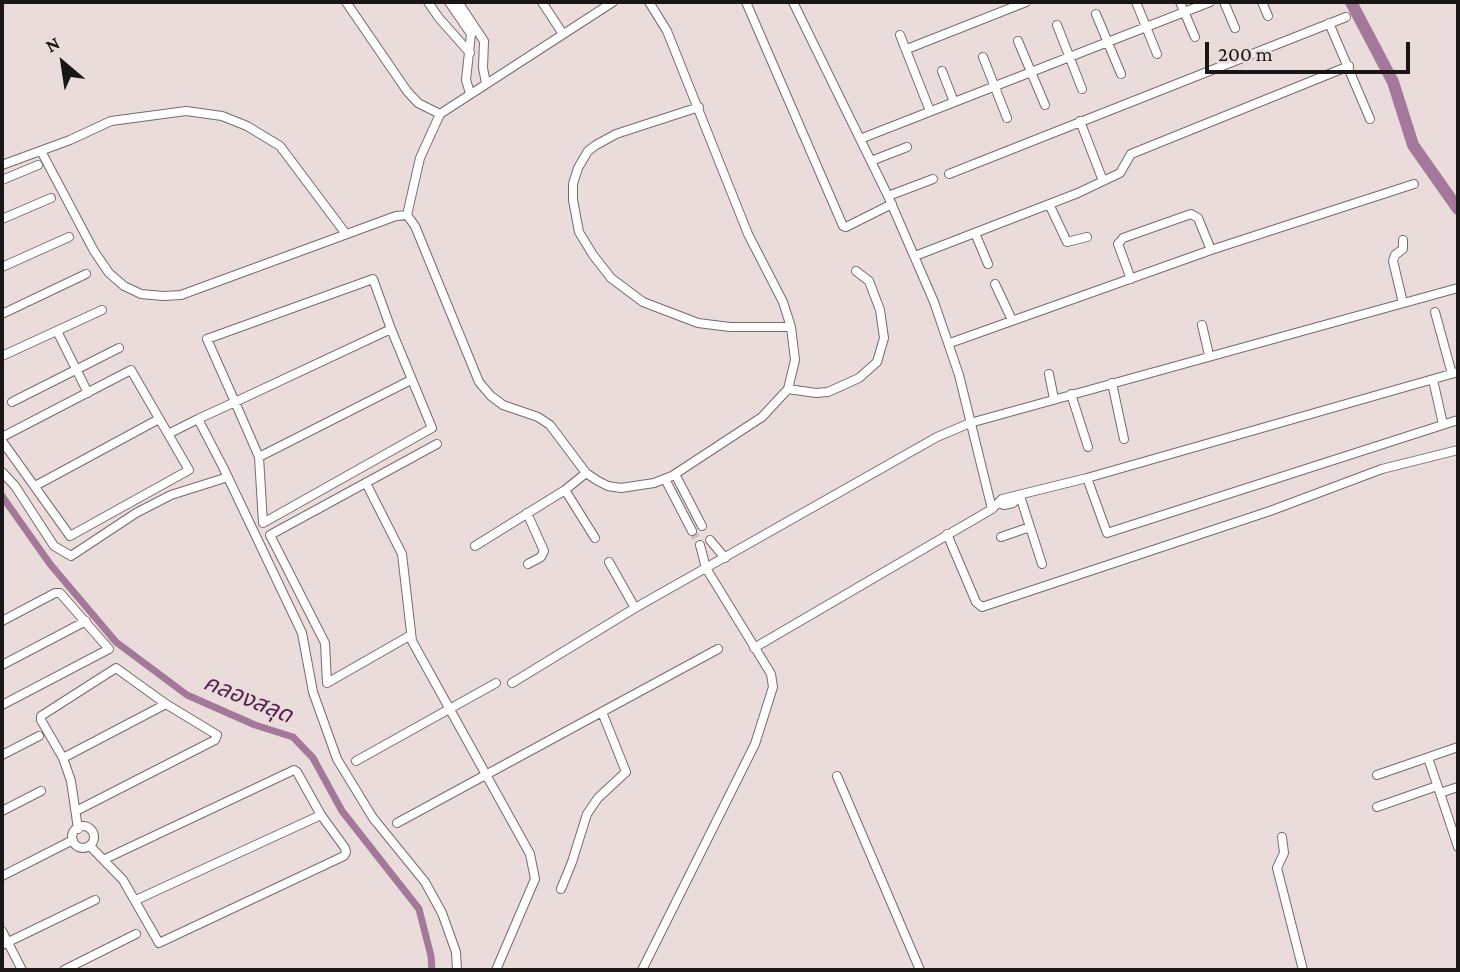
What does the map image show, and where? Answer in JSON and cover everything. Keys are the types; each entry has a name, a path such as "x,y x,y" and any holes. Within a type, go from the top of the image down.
{"street":[{"path":"346,2 407,91 418,103 440,114"},
{"path":"428,2 470,52"},
{"path":"449,2 471,34 466,80 470,93"},
{"path":"458,2 484,41 483,68 486,83"},
{"path":"542,2 563,34"},
{"path":"612,2 440,114 420,158 407,215 415,226 479,382 503,405 538,417 550,425 586,473 608,486 621,488 665,479 675,474 762,417 788,389 795,360 791,327 783,302 748,234 667,31 649,2"},
{"path":"746,2 843,226 846,227 890,200 933,179"},
{"path":"793,2 890,200 950,343 995,506"},
{"path":"907,50 1026,2"},
{"path":"1136,2 1157,54"},
{"path":"1180,2 1195,37"},
{"path":"860,139 1210,2"},
{"path":"1224,2 1235,28"},
{"path":"1262,2 1268,16"},
{"path":"1096,14 1121,74"},
{"path":"948,174 1346,17"},
{"path":"1329,23 1370,119"},
{"path":"1057,25 1082,89"},
{"path":"900,35 930,111"},
{"path":"1018,41 1045,105"},
{"path":"983,57 1007,118"},
{"path":"915,256 1103,181 1123,170 1131,154 1349,66"},
{"path":"942,71 954,102"},
{"path":"699,107 617,134 588,151 573,184 579,232 593,256 611,278 643,302 698,323 730,327 791,327"},
{"path":"2,165 70,140 111,121 186,111 222,116 247,126 281,146 346,234"},
{"path":"1080,121 1103,181"},
{"path":"871,161 907,147"},
{"path":"41,151 94,251 109,273 141,294 181,295 396,216 407,215"},
{"path":"2,180 38,165"},
{"path":"950,343 1211,250 1414,184"},
{"path":"2,219 51,198"},
{"path":"1049,204 1068,242 1087,237"},
{"path":"1131,279 1118,244 1123,238 1191,214 1198,218 1211,250"},
{"path":"975,233 988,264"},
{"path":"2,267 69,237"},
{"path":"1403,240 1404,247 1395,255 1393,261 1403,303"},
{"path":"788,389 828,392 859,378 877,362 884,338 880,310 869,281 856,271"},
{"path":"2,314 86,274"},
{"path":"373,279 391,329 432,428 263,523 259,457 207,339 373,279"},
{"path":"995,284 1012,320"},
{"path":"512,682 635,608 937,437 970,423 1458,288"},
{"path":"2,356 102,310"},
{"path":"754,648 1010,495 1020,496 1087,478 1455,373 1435,312"},
{"path":"1202,326 1209,355"},
{"path":"168,434 391,329"},
{"path":"57,331 88,393"},
{"path":"12,402 119,348"},
{"path":"131,370 189,470 70,536 2,439 88,393 131,370"},
{"path":"1049,374 1054,399"},
{"path":"259,457 411,380"},
{"path":"1433,380 1443,424"},
{"path":"1112,383 1124,439"},
{"path":"1071,394 1088,447"},
{"path":"35,486 159,419"},
{"path":"198,419 302,633 313,692 337,759 373,818 425,882 442,913 456,952 457,970"},
{"path":"1087,478 1107,533 1458,420"},
{"path":"411,635 327,683 324,643 270,535 437,444"},
{"path":"947,534 976,602 982,607 1270,512 1382,469 1458,450"},
{"path":"2,472 15,486 54,546 71,556 136,513 171,495 228,477"},
{"path":"475,547 565,490 586,473"},
{"path":"675,474 702,526"},
{"path":"665,479 692,531"},
{"path":"366,483 402,554 412,641 530,854 535,879 496,970"},
{"path":"565,490 595,538"},
{"path":"1020,496 1042,564"},
{"path":"527,513 544,554 528,564"},
{"path":"1002,537 1030,527"},
{"path":"710,540 725,558"},
{"path":"642,970 755,744 773,687 773,680 706,568 700,545"},
{"path":"609,562 635,608"},
{"path":"2,621 57,592 109,646 108,651 2,705"},
{"path":"2,665 86,621"},
{"path":"397,823 718,649"},
{"path":"76,811 217,739 217,735 166,704 119,668 114,668 41,716 63,758 71,781 78,829"},
{"path":"356,761 496,683"},
{"path":"63,758 166,704"},
{"path":"561,889 587,814 597,798 626,772 602,712"},
{"path":"2,755 38,736"},
{"path":"1377,775 1458,747"},
{"path":"1428,758 1455,829 1458,847"},
{"path":"90,846 123,880 157,941 163,943 344,856 345,848 321,815 298,772 290,771 105,859"},
{"path":"837,776 920,970"},
{"path":"1377,807 1458,787"},
{"path":"2,811 41,791"},
{"path":"136,900 321,815"},
{"path":"85,826 91,830 94,840 90,846 80,848 73,840 73,833 85,826"},
{"path":"1282,837 1284,853 1277,868 1303,970"},
{"path":"2,876 73,840"},
{"path":"4,944 95,900"},
{"path":"2,931 4,944 22,970"},
{"path":"64,970 136,934"}],"waterway":[{"path":"1351,2 1393,82 1413,145 1458,209"},
{"name":"คลองสลุด","path":"2,496 50,564 116,642 187,695 255,725 293,737 313,758 342,811 419,909 432,970"}],"tunnel":[{"path":"692,531 700,545"}]}
